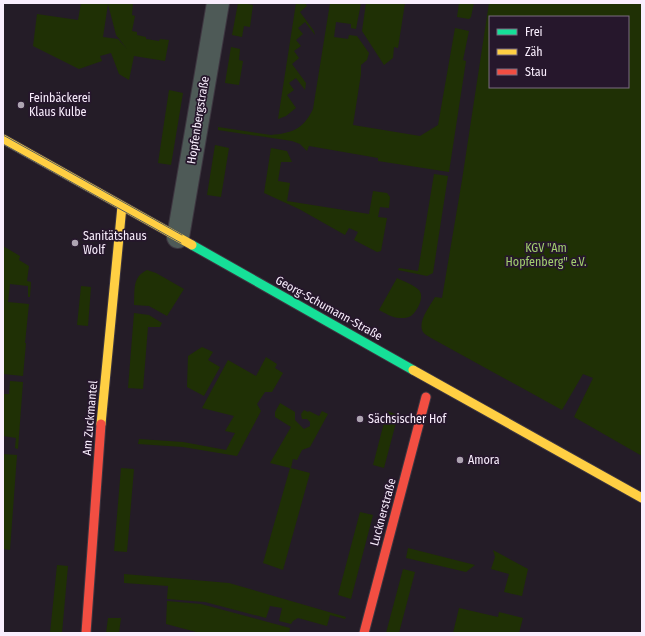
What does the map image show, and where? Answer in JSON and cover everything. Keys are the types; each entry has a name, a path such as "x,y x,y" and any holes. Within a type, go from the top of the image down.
{"main road":[{"name":"Georg-Schumann-Straße","path":"3,139 642,498"},
{"name":"Am Zuckmantel","path":"86,633 100,439 122,206"},
{"name":"Lucknerstraße","path":"364,633 426,397"}],"street":[{"name":"Hopfenbergstraße","path":"178,237 218,3"}],"green space":[{"path":"81,3 133,3 132,15 135,16 132,31 137,32 137,35 146,37 146,39 159,41 160,39 169,40 165,61 134,56 129,80 119,74 111,53 100,56 102,61 79,69 33,46 37,14 78,20","holes":["108,4 116,35 127,49 118,39 103,37"]},
{"path":"238,3 248,3 253,5 250,27 244,26 242,37 232,35"},
{"path":"296,3 305,3 307,6 300,12 314,31 315,35 305,22 298,28 303,34 296,40 301,46 294,51 299,58 292,64 306,83 305,90 296,78 289,83 294,90 287,95 296,108 286,116 278,119"},
{"path":"330,3 361,3 356,29 351,28 351,24 336,22 334,37 348,39 349,35 357,36 369,53 367,60 361,65 353,125 420,136 438,125 455,28 469,31 463,60 466,61 449,172 378,161 378,158 309,146 307,151 300,144 292,141 218,130 218,127 271,135 285,133 296,129 305,122 313,109"},
{"path":"366,3 405,3 398,48 394,47 393,58 384,65 362,31"},
{"path":"459,3 474,3 471,17 469,19 457,17"},
{"name":"KGV \"Am Hopfenberg\" e.V.","path":"489,3 642,3 642,456 574,417 593,378 583,374 562,410 425,334 423,332 422,324 427,309 435,297 442,298"},
{"path":"231,47 240,49 239,60 243,61 239,85 225,83"},
{"path":"169,90 183,93 171,165 158,163"},
{"path":"215,145 229,148 221,197 207,195"},
{"path":"271,148 287,151 292,162 281,162 278,181 290,183 287,201 369,214 373,191 387,193 390,197 389,208 380,207 378,217 387,218 381,251 377,252 354,240 358,232 349,228 345,235 299,209 264,193"},
{"path":"434,174 448,176 433,273 427,276 398,270 399,268 418,271"},
{"path":"3,246 20,256 19,260 29,266 27,281 31,282 30,297 28,297 28,286 10,284 8,302 29,304 23,376 3,374"},
{"path":"147,270 156,273 184,289 167,316 149,306 134,305 135,284 139,276"},
{"path":"397,278 414,286 421,293 421,301 417,309 408,317 394,317 379,310"},
{"path":"81,286 91,287 88,326 77,325"},
{"path":"134,313 149,315 162,323 160,327 148,327 143,389 128,388"},
{"path":"202,347 213,352 208,360 220,367 204,396 187,387 188,356"},
{"path":"266,357 277,364 275,368 283,373 272,392 265,392 257,404 261,411 237,456 183,447 138,444 139,439 183,442 226,450 235,433 225,431 234,416 202,408 228,360 256,376"},
{"path":"10,381 23,382 18,449 15,448 16,438 3,436 3,394 9,394"},
{"path":"280,403 295,412 295,420 304,429 310,426 310,422 307,419 302,419 301,414 304,410 319,416 322,411 328,414 310,447 302,450 297,460 293,459 291,468 310,473 283,570 263,563 290,468 270,463 291,427 275,417 275,412"},
{"path":"387,411 398,415 384,468 373,465"},
{"path":"3,454 17,455 10,550 4,549 3,564"},
{"path":"121,468 134,469 127,552 114,551"},
{"path":"360,512 373,515 351,599 338,595"},
{"path":"408,548 475,565 466,572 406,558"},
{"path":"493,550 528,569 522,596 504,592 509,574 491,569 495,557"},
{"path":"57,565 68,566 62,633 50,633"},
{"path":"403,569 415,572 399,633 386,633"},
{"path":"124,574 229,583 346,617 345,619 330,615 327,626 298,618 291,624 279,621 282,608 270,606 266,618 205,602 167,599 168,586 124,583"},
{"path":"167,601 201,604 290,628 289,633 200,633 166,624"},
{"path":"459,608 498,617 499,612 523,618 519,633 453,633"},
{"path":"108,618 121,618 119,633 106,633"}],"tram line":[{"path":"3,135 182,235"},
{"path":"3,144 181,243"}],"traffic: fast":[{"path":"192,245 413,370"}],"traffic: slow":[{"path":"3,139 192,245"},
{"path":"101,424 122,206"},
{"path":"413,370 642,498"}],"traffic: jam":[{"path":"364,633 426,397"},
{"path":"86,633 101,424"}],"place":[{"name":"Feinbäckerei Klaus Kulbe","path":"21,105"},
{"name":"Sanitätshaus Wolf","path":"75,243"},
{"name":"Sächsischer Hof","path":"360,419"},
{"name":"Amora","path":"460,460"}]}
